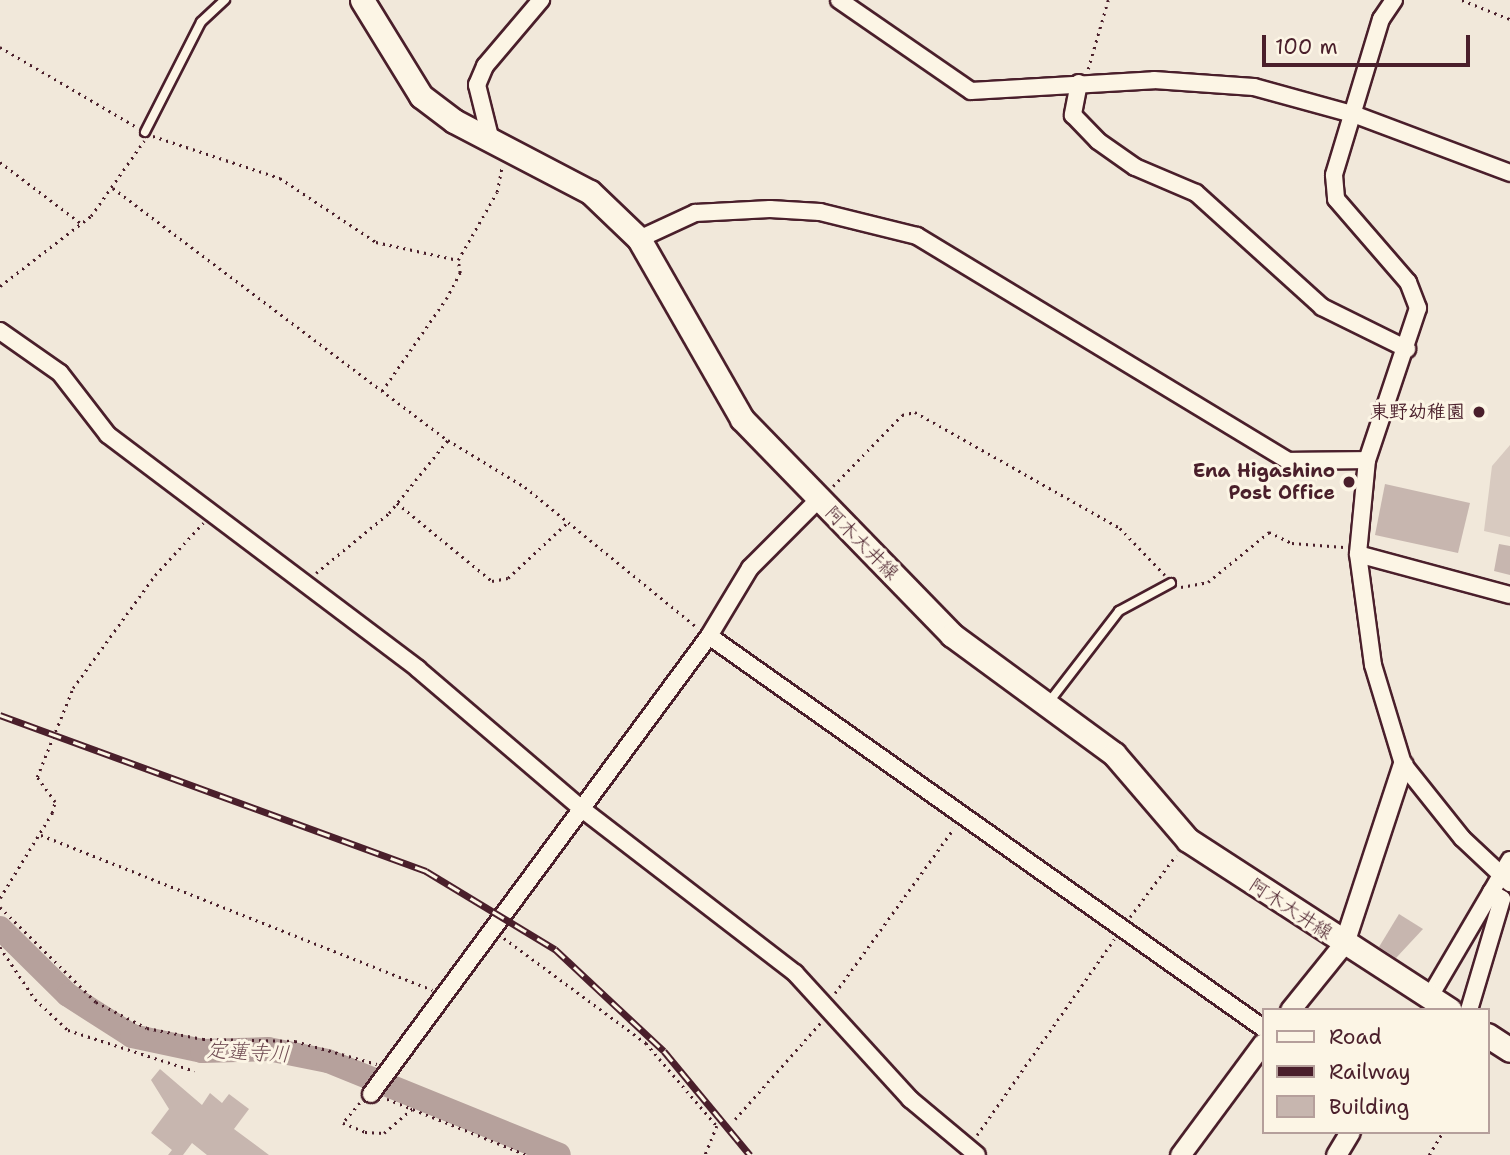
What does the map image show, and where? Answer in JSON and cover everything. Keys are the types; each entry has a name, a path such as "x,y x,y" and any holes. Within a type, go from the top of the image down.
{"main road":[{"name":"阿木大井線","path":"362,0 421,96 498,145 590,192 639,239 727,397 819,499 953,635 1114,754 1188,841 1344,943 1426,1004"},
{"path":"1489,1036 1510,1050"}],"street":[{"path":"498,145 477,85 485,66 541,0"},
{"path":"839,0 971,91 1154,80 1254,87 1356,115 1510,173"},
{"path":"1394,0 1381,19 1356,115 1334,176 1336,199 1408,282 1418,308 1407,349 1381,406 1367,460 1358,551 1362,586 1373,665 1403,764 1505,880"},
{"path":"1079,83 1073,115 1098,141 1135,167 1196,192 1322,307 1407,349"},
{"path":"639,239 695,213 770,209 820,212 917,236 1288,461 1367,460"},
{"path":"1,332 60,373 108,435 307,584 582,809 795,973 910,1098 973,1150"},
{"path":"371,1094 385,1070 709,636 750,568 819,499"},
{"path":"1358,551 1385,561 1510,594"},
{"path":"1362,586 1385,561"},
{"path":"709,636 1262,1027"},
{"path":"1292,1008 1344,943 1403,764"},
{"path":"1426,1004 1492,892 1505,880 1510,860"},
{"path":"1470,1008 1502,899 1492,892"},
{"path":"1180,1155 1262,1044"},
{"path":"1336,1155 1349,1134"}],"lane":[{"path":"146,133 201,22 225,0"},
{"path":"1048,704 1119,611 1171,583"}],"path":[{"path":"1079,83 1092,62 1108,0"},
{"path":"1462,0 1510,19"},
{"path":"0,47 146,133 280,178 376,242 458,260"},
{"path":"0,286 82,224 113,188 146,133"},
{"path":"382,391 446,299 460,273 458,260 497,192 498,145"},
{"path":"0,162 82,224"},
{"path":"113,188 448,440 525,486 567,523 709,636"},
{"path":"819,499 902,415 915,412 1120,528 1171,583 1193,588 1208,582 1269,532 1292,543 1358,551"},
{"path":"307,584 397,503 448,440"},
{"path":"397,503 492,581 508,578 567,523"},
{"path":"0,898 40,835 55,802 37,777 74,688 155,575 212,513"},
{"path":"735,1119 828,1009 962,817"},
{"path":"40,835 442,993"},
{"path":"973,1150 1121,930 1188,841"},
{"path":"0,907 81,990 147,1028 203,1039 295,1041 385,1070"},
{"path":"490,929 597,1001 646,1043 717,1126 705,1155"},
{"path":"0,947 35,999 68,1030 195,1071"},
{"path":"413,1108 384,1133 343,1123 371,1094 413,1108 527,1155"},
{"path":"1429,1155 1442,1134"}],"shaded area":[{"path":"1510,445 1510,537 1484,531 1492,466"}],"building":[{"path":"1385,484 1470,503 1458,553 1375,535"},
{"path":"1499,544 1510,546 1510,575 1494,571"},
{"path":"1399,914 1423,929 1396,958 1379,947"},
{"path":"160,1069 202,1105 210,1093 222,1103 229,1094 249,1109 234,1129 269,1155 207,1155 192,1143 183,1155 168,1155 172,1150 151,1133 169,1109 151,1080"}],"waterway":[{"name":"定蓮寺川","path":"0,928 68,995 132,1036 202,1051 268,1049 328,1061 559,1155"}],"railway":[{"path":"0,715 426,871 555,949 664,1051 750,1155"}],"place":[{"name":"東野幼稚園","path":"1479,412"},
{"name":"Ena Higashino Post Office","path":"1349,482"}]}
